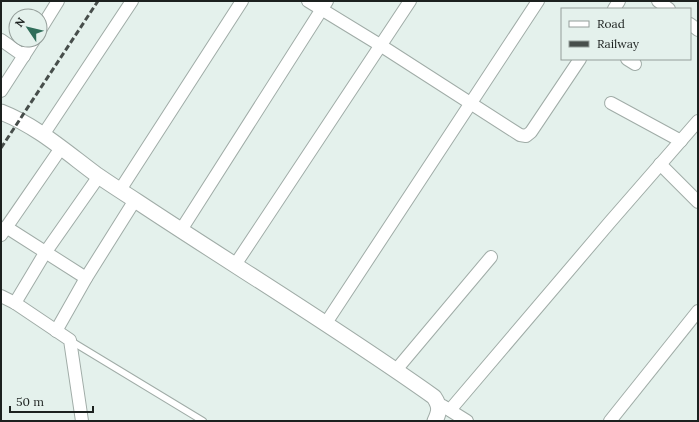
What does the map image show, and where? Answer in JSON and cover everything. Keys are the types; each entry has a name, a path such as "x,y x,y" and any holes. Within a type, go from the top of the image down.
{"street":[{"path":"48,17 58,1"},
{"path":"43,135 132,1"},
{"path":"120,190 242,1"},
{"path":"308,1 324,5 380,45 520,135 526,136 531,132 579,60"},
{"path":"235,266 410,1"},
{"path":"326,323 538,1"},
{"path":"658,1 668,8"},
{"path":"181,230 324,5"},
{"path":"1,40 24,56"},
{"path":"1,91 29,48"},
{"path":"611,104 681,141"},
{"path":"1,112 20,120 43,135 99,176 235,266 326,323 396,370 434,397 445,407 468,421"},
{"path":"435,421 440,412 538,306 698,121"},
{"path":"61,148 4,231 45,253 86,278"},
{"path":"660,164 698,202"},
{"path":"15,303 45,253 99,176"},
{"path":"56,331 86,278 135,200"},
{"path":"396,370 491,257"},
{"path":"2,297 15,303 70,340 82,421"},
{"path":"610,421 698,311"},
{"path":"72,421 80,406"}],"lane":[{"path":"70,340 203,421"}],"railway":[{"path":"1,148 98,1"}]}
